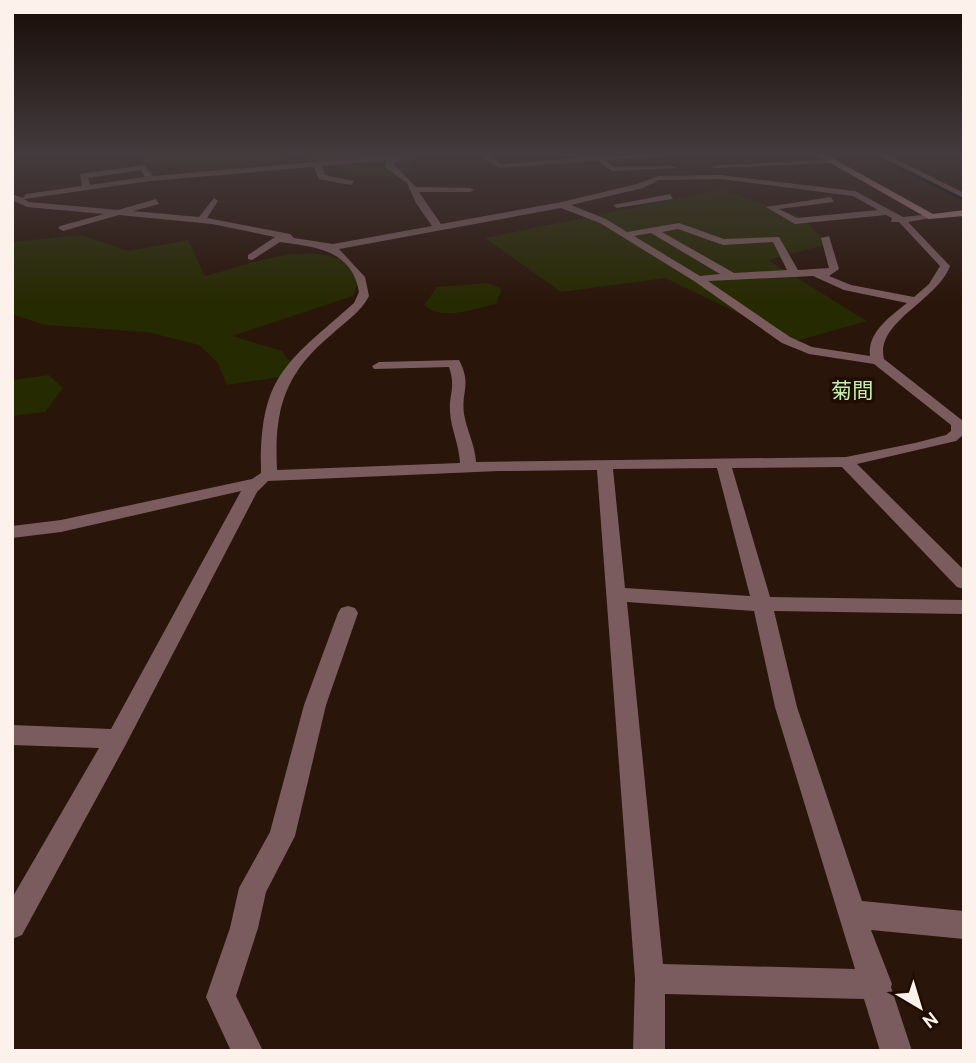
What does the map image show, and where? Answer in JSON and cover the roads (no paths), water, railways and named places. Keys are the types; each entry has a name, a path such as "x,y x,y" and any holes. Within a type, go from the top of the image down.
{"street":[{"path":"12,925 262,479 270,422 289,372 296,360 358,305 365,287 333,247 226,223 90,207 24,203"},
{"path":"90,207 97,203"},
{"path":"64,228 154,203"},
{"path":"201,220 213,203"},
{"path":"419,203 437,226"},
{"path":"252,257 278,239 333,247 572,203"},
{"path":"617,205 632,203"},
{"path":"821,203 770,208 795,221 894,216 932,217 964,213"},
{"path":"872,203 894,216 945,266 938,279 883,333 876,345 878,361"},
{"path":"906,203 932,217"},
{"path":"12,532 61,526 262,479 468,467 724,466 846,462 928,444 961,433 958,424 878,361 809,350 786,340 698,279 624,234 583,211 562,205"},
{"path":"831,226 894,216"},
{"path":"624,234 679,226 723,242 776,239 795,275"},
{"path":"652,230 732,276"},
{"path":"698,279 817,275 834,269 826,238"},
{"path":"817,275 856,290 915,301"},
{"path":"379,366 454,363 461,383 457,413 467,444 468,467"},
{"path":"846,462 964,582"},
{"path":"605,466 650,979 649,1051"},
{"path":"724,466 762,604 786,707 851,914 877,984 896,1051"},
{"path":"616,594 762,604 964,607"},
{"path":"247,1051 221,997 244,928 253,888 282,836 315,705 348,613"},
{"path":"12,735 117,739"},
{"path":"851,914 964,925"},
{"path":"650,979 877,984"}],"district":[{"name":"菊間","path":"852,390"}]}
